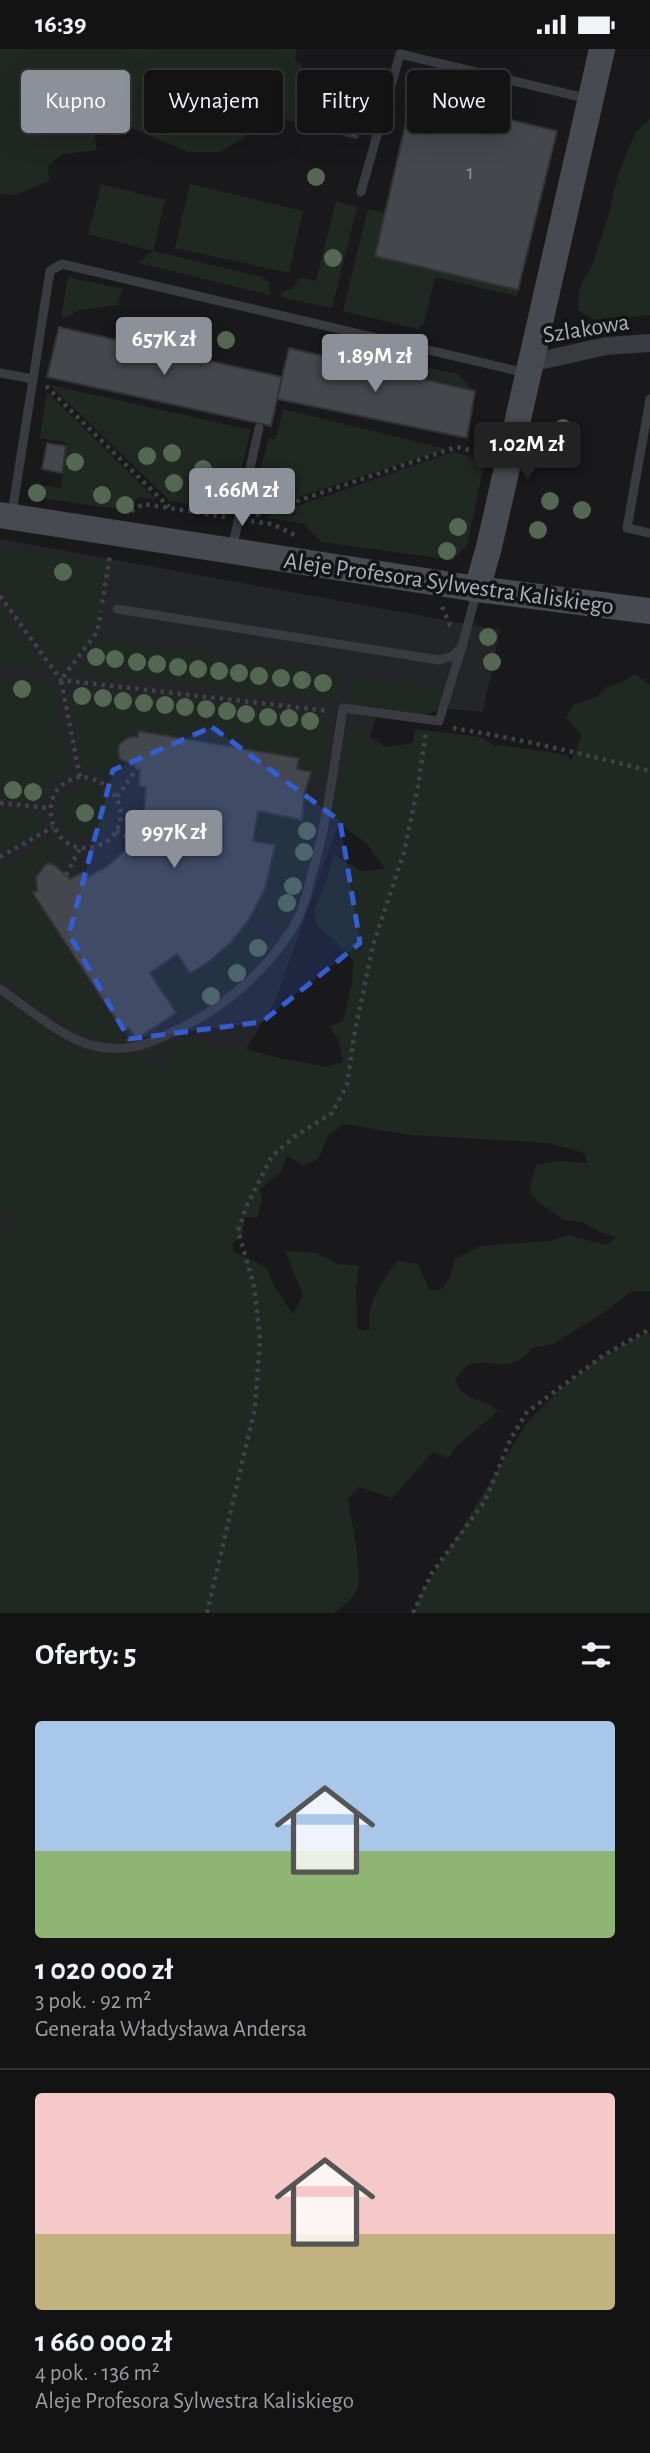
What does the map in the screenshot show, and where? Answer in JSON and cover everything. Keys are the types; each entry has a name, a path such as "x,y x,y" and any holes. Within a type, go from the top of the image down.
{"street":[{"path":"477,589 489,547 602,49"},
{"name":"Szlakowa","path":"529,368 606,346 650,343"},
{"name":"Aleje Profesora Sylwestra Kaliskiego","path":"6,516 477,589 650,611"}],"lane":[{"path":"361,192 400,54 590,99"},
{"path":"6,516 33,379 50,271 62,264 529,368"},
{"path":"0,373 33,379"},
{"path":"650,399 627,528 650,533"},
{"path":"232,551 259,428"},
{"path":"0,989 71,1039 116,1049 136,1048 195,1021 253,978 299,916 319,851 343,708 439,721 477,589"},
{"path":"117,609 439,660 453,656 462,647"}],"path":[{"path":"33,379 41,381 170,508"},
{"path":"242,519 457,447 492,456"},
{"path":"61,680 97,632 111,553"},
{"path":"0,596 61,680 80,777"},
{"path":"61,680 342,713"},
{"path":"207,1613 256,1408 260,1339 254,1286 238,1231 247,1205 272,1156 294,1137 332,1113 347,1084 373,945 404,852 418,786 427,724"},
{"path":"447,727 581,753 650,771"},
{"path":"117,797 138,768"},
{"path":"92,777 107,785 117,797 121,810 116,831 95,846 80,848 65,840 53,827 49,808 56,792 74,778 92,777"},
{"path":"0,803 49,808"},
{"path":"0,857 53,827"},
{"path":"116,831 131,839"},
{"path":"66,875 80,848"},
{"path":"413,1613 432,1573 485,1501 510,1440 527,1412 604,1355 650,1329"}],"highlighted area":[{"path":"212,727 340,821 360,943 262,1022 129,1039 69,934 113,770"}],"shaded area":[{"path":"0,49 297,49 295,59 304,70 297,70 297,124 283,118 283,70 144,70 144,133 251,133 220,152 188,152 130,129 130,70 21,70 21,133 94,133 97,150 63,154 48,165 49,181 15,195 0,194"},
{"path":"650,119 650,315 605,321 588,316 578,309 580,287 593,263 618,175 635,133"},
{"path":"101,184 165,200 153,251 262,277 269,282 270,295 139,263 152,251 88,234"},
{"path":"190,184 303,211 289,273 175,248"},
{"path":"336,201 357,207 332,308 281,297 281,293 293,288 300,278 316,281"},
{"path":"368,209 385,213 375,256 518,290 517,296 435,277 424,323 418,329 343,311"},
{"path":"68,277 122,289 118,305 81,310 61,319"},
{"path":"358,353 458,374 472,389 352,361"},
{"path":"50,385 251,430 230,512 170,501"},
{"path":"47,392 157,500 139,497 125,510 32,497 34,484 61,488 67,443 40,438"},
{"path":"283,409 446,449 252,512 268,438 276,439"},
{"path":"453,452 485,460 467,545 452,560 321,542 304,524 265,517"},
{"path":"0,539 500,630 483,712 382,702 274,1004 190,1140 0,1287"},
{"path":"0,547 108,563 96,627 60,670 0,590"},
{"path":"0,608 46,669 0,665"},
{"path":"103,637 334,674 340,678 341,688 334,699 326,700 73,672"},
{"path":"635,674 650,685 650,1291 632,1291 600,1315 553,1344 532,1348 521,1359 511,1363 472,1364 463,1369 455,1381 460,1389 471,1398 498,1411 458,1445 448,1458 433,1452 392,1498 359,1487 348,1499 356,1545 358,1582 353,1597 334,1613 0,1613 0,1232 14,1217 10,1205 0,1225 0,998 85,1055 97,1046 148,1058 155,1066 164,1069 168,1053 176,1045 192,1040 206,1041 232,1051 247,1049 326,1067 343,1062 339,1041 330,1027 343,1021 352,984 353,960 317,926 314,910 334,855 361,871 385,869 366,843 333,819 339,765 352,764 346,738 353,726 386,747 413,743 415,729 481,737 495,746 567,755 571,761 582,736 566,717 575,704 597,697 607,687","holes":["343,1124 412,1135 549,1143 584,1153 587,1163 559,1161 536,1165 529,1192 564,1220 582,1222 600,1232 617,1237 606,1245 568,1235 549,1241 481,1246 455,1259 450,1277 441,1290 429,1290 418,1264 397,1261 376,1293 370,1311 370,1329 364,1331 357,1328 356,1289 359,1266 338,1264 316,1253 285,1251 303,1295 293,1314 276,1289 266,1267 234,1252 232,1244 242,1235 245,1217 257,1218 262,1200 260,1189 280,1173 287,1156 303,1165 318,1159 328,1136"]},
{"path":"358,677 445,691 444,697 435,711 420,714 357,704 352,699 350,690 352,681"},
{"path":"0,679 50,685 56,691 71,771 54,781 38,803 0,799"},
{"path":"82,688 318,714 326,721 329,731 319,779 312,778 313,770 299,768 300,757 136,729 136,736 126,737 119,742 117,756 119,761 126,765 122,774 114,778 88,768 82,761 70,698 73,691"},
{"path":"85,786 104,793 111,812 104,831 85,838 66,831 59,812 66,793"},
{"path":"307,793 317,803 304,869 285,919 278,926 272,927 255,915 268,887 277,842 255,837 260,813 304,821"},
{"path":"0,811 35,814 41,819 41,829 0,854"},
{"path":"47,840 60,847 66,860 61,868 49,863 41,867 34,877 36,890 29,892 121,1031 129,1030 134,1040 138,1039 139,1042 121,1044 84,1034 65,1025 0,977 0,867"},
{"path":"247,925 265,937 268,945 250,967 229,986 183,1018 152,973 177,957 189,975 198,971 221,954"},
{"path":"650,1333 650,1613 413,1613 420,1596 526,1424 557,1392 599,1359 639,1336"}],"building":[{"path":"407,118 407,133 510,133 510,120 557,131 518,290 375,256"},
{"path":"336,133 358,133 357,138"},
{"path":"59,327 282,377 271,426 47,377"},
{"path":"289,348 475,391 467,438 277,399"},
{"path":"47,443 66,446 62,473 42,469"},
{"path":"138,731 299,758 297,769 311,772 304,795 302,820 258,811 253,841 275,845 265,889 248,921 230,943 207,963 190,973 177,954 150,973 176,1013 136,1039 129,1028 122,1029 32,892 37,891 36,877 45,865 50,863 56,866 70,879 83,872 87,877 108,866 125,850 144,811 146,787 139,786 140,769 120,759 118,752 119,745 124,740 138,737"}]}
